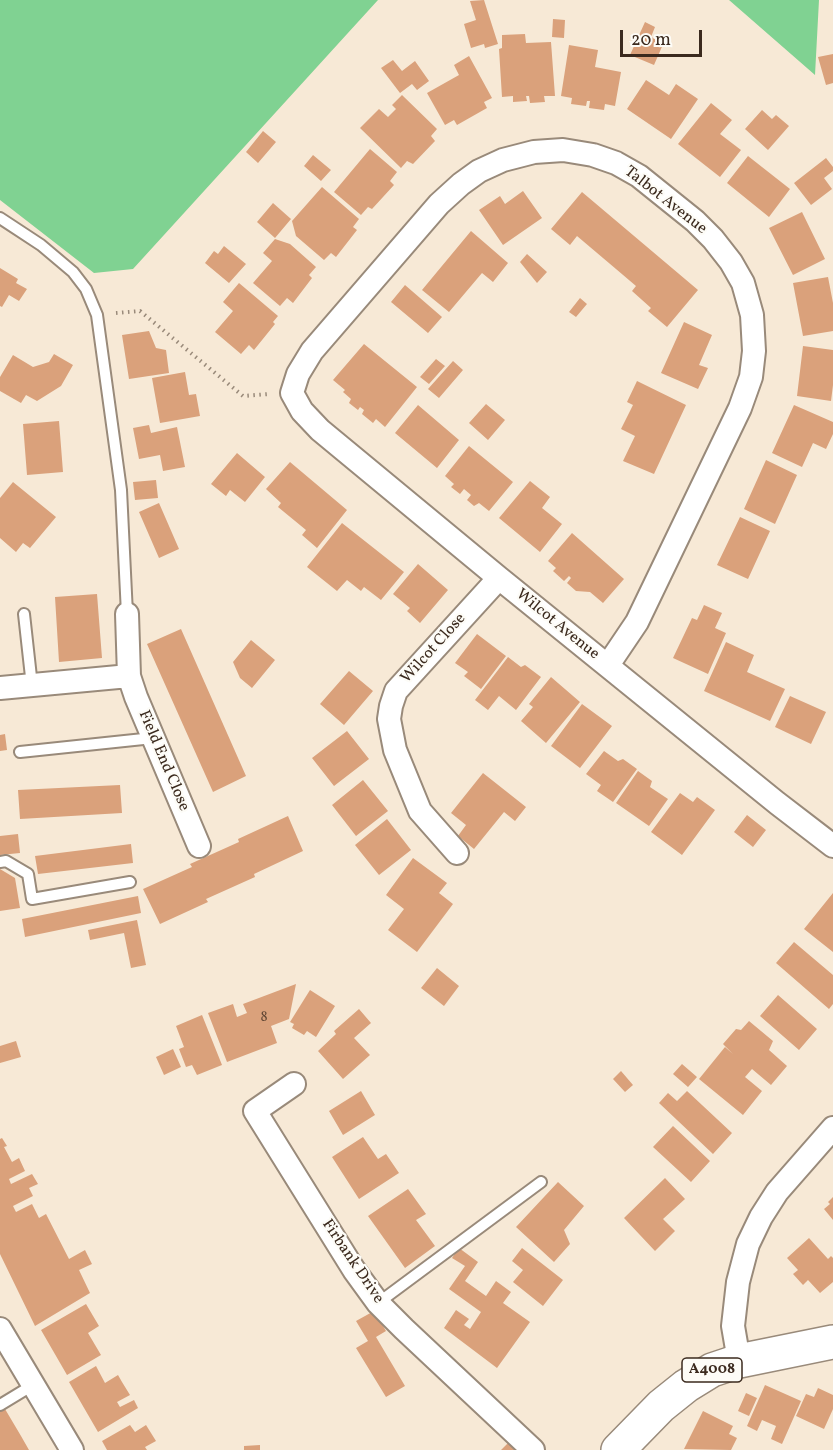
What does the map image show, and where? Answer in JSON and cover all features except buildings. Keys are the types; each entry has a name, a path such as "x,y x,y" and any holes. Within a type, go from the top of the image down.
{"main road":[{"name":"A4008","path":"618,1450 661,1406 686,1386 712,1370 739,1361 833,1342"}],"street":[{"name":"Talbot Avenue","path":"292,393 298,374 312,351 440,204 479,171 502,160 534,152 563,150 604,159 639,176 695,221 731,261 743,282 752,315 754,351 751,377 740,408 637,622 608,665"},
{"name":"Wilcot Avenue","path":"292,393 302,411 320,430 499,578 833,846"},
{"name":"Wilcot Close","path":"457,854 420,812 395,750 389,718 396,691 499,578"},
{"name":"Field End Close","path":"127,614 129,676 199,846"},
{"path":"0,688 32,687 129,676"},
{"name":"Firbank Drive","path":"294,1084 255,1111 354,1270 378,1303 533,1450"},
{"path":"739,1361 733,1326 738,1282 748,1244 761,1216 777,1192 833,1128"},
{"path":"0,1329 72,1450"}],"lane":[{"path":"0,218 41,245 73,272 86,289 97,315 121,490 127,614"},
{"path":"24,614 32,687"},
{"path":"20,752 153,738"},
{"path":"0,862 6,861 28,874 32,899 130,882"},
{"path":"378,1303 541,1182"},
{"path":"0,1405 33,1385"}],"path":[{"path":"97,315 140,311 243,396 292,393"}],"green space":[{"path":"0,0 378,0 133,269 94,273 0,200"},
{"path":"729,0 819,0 815,75"}]}
